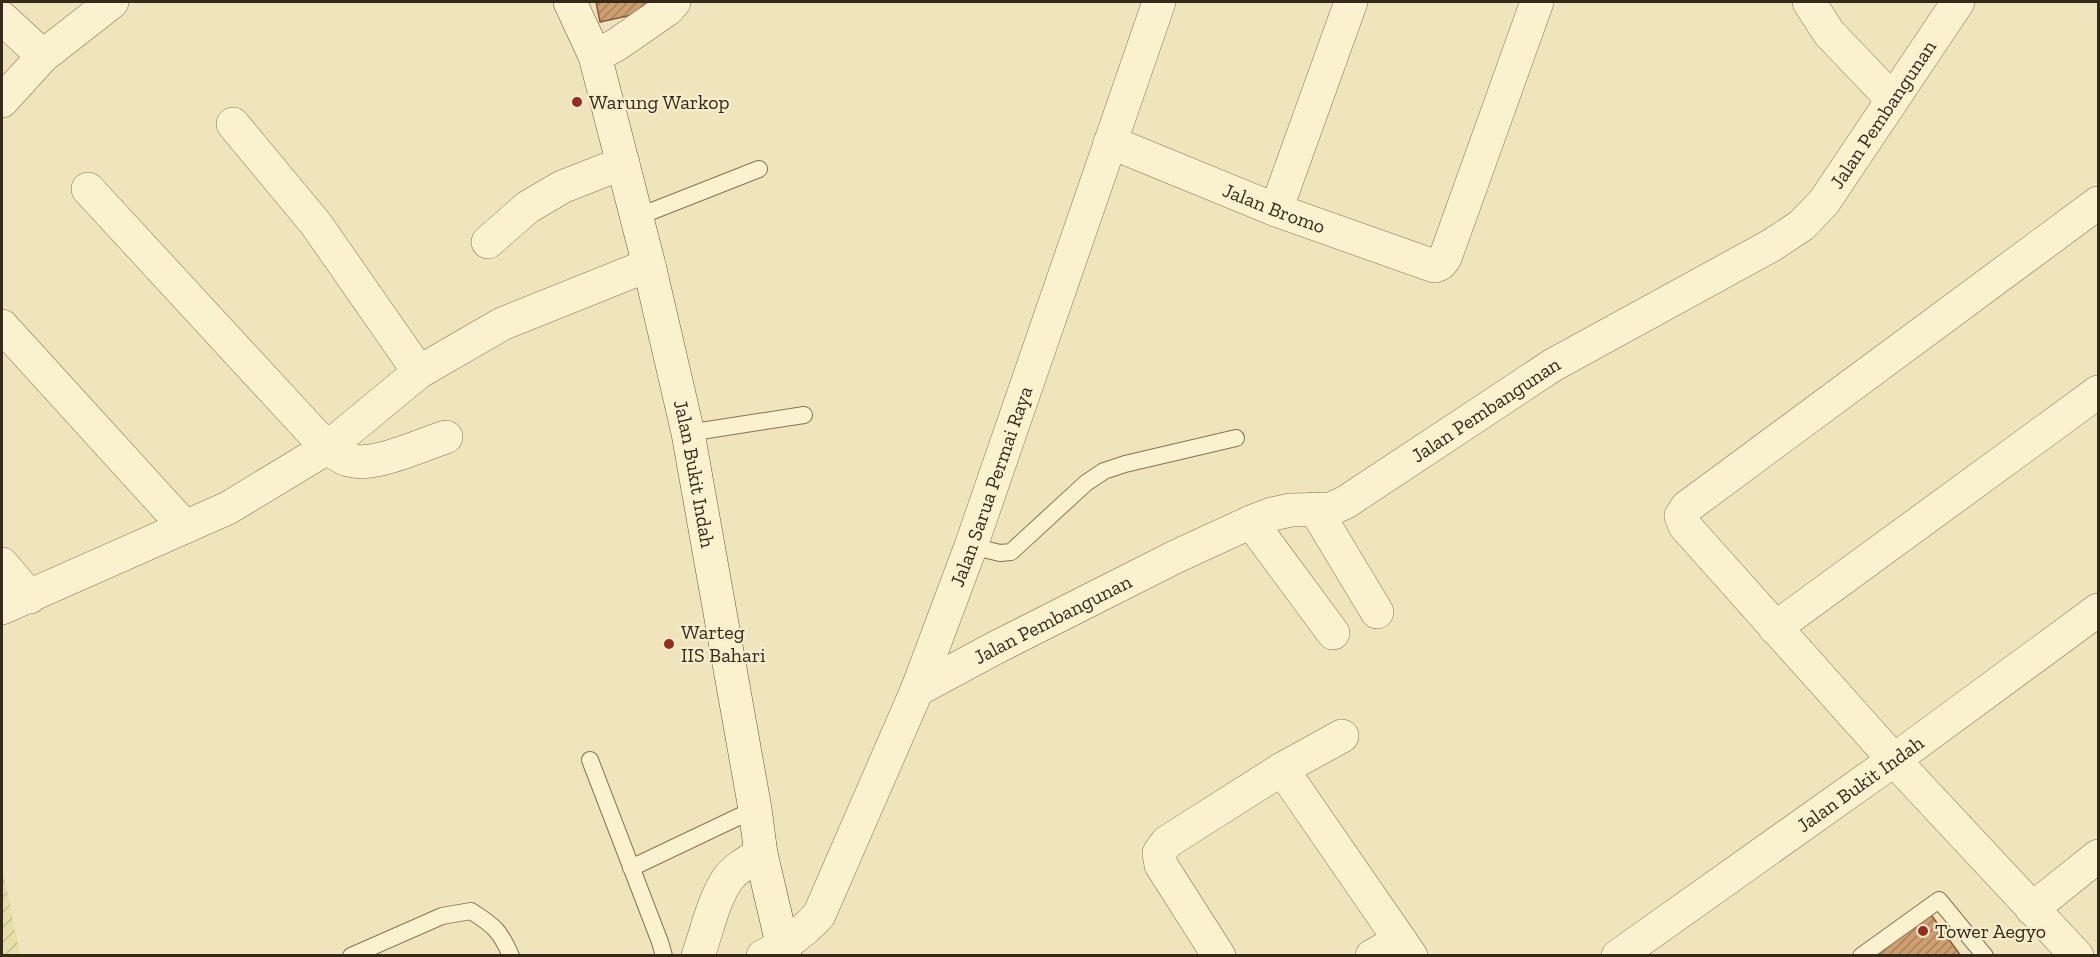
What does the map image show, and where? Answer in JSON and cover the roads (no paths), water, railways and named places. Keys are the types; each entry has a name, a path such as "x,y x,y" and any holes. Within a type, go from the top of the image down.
{"street":[{"path":"2,101 43,56 112,2"},
{"name":"Jalan Bukit Indah","path":"570,2 595,56 649,265 688,433 755,809 776,953"},
{"path":"595,56 616,45 668,9 674,2"},
{"name":"Jalan Sarua Permai Raya","path":"776,953 804,932 819,915 917,690 971,546 1159,2"},
{"path":"1276,210 1351,2"},
{"name":"Jalan Bromo","path":"1110,142 1276,210 1434,266 1440,264 1445,258 1537,2"},
{"path":"1809,2 1829,33 1892,99"},
{"name":"Jalan Pembangunan","path":"917,690 1006,642 1175,557 1251,522 1291,510 1330,509 1347,502 1553,365 1772,245 1803,225 1824,202 1959,2"},
{"path":"2,18 43,56"},
{"path":"233,124 316,224 419,372"},
{"path":"488,242 528,207 562,188 623,163"},
{"path":"88,189 327,448 347,460 361,462 378,459 446,437"},
{"path":"2077,956 1894,760 1775,628 1684,526 1681,516 1687,507 2098,203"},
{"path":"2,564 16,603 228,508 327,448 419,372 502,324 649,265"},
{"path":"2,327 185,527"},
{"path":"1775,628 2098,392"},
{"path":"1315,509 1377,612"},
{"path":"1251,522 1333,633"},
{"name":"Jalan Bukit Indah","path":"1618,956 1894,760 2098,610"},
{"path":"1219,956 1161,865 1159,853 1167,842 1282,769 1342,736"},
{"path":"1282,769 1394,950"},
{"path":"698,956 727,879 740,867 761,854"},
{"path":"2032,909 2098,856"}],"lane":[{"path":"637,217 759,168"},
{"path":"688,433 804,415"},
{"path":"971,546 1000,553 1011,552 1086,483 1104,471 1236,438"},
{"path":"590,760 664,956"},
{"path":"631,868 755,809"},
{"path":"1862,956 1939,900 1985,956"},
{"path":"351,956 442,916 471,911 495,926 511,956"}],"place":[{"name":"Warung Warkop","path":"577,102"},
{"name":"Warteg IIS Bahari","path":"669,644"},
{"name":"Tower Aegyo","path":"1923,931"}]}
